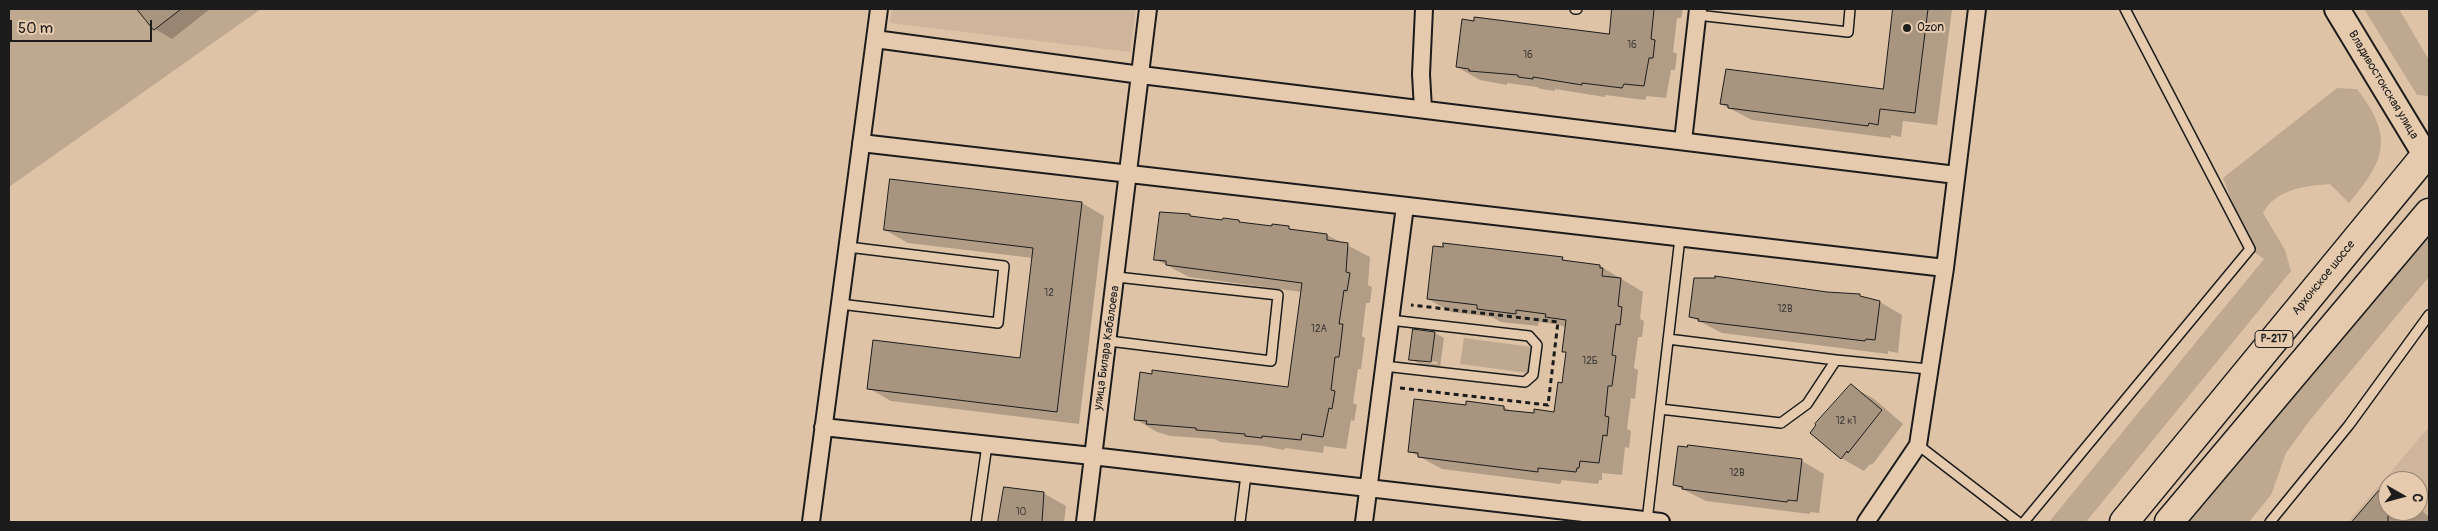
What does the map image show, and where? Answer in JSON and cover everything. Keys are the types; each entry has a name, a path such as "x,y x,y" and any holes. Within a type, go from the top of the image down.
{"highway":[{"name":"Архонское шоссе","path":"2124,522 2428,156"},
{"name":"Р-217","path":"2169,522 2429,213"}],"main road":[{"name":"Владивостокская улица","path":"2337,9 2428,156"}],"street":[{"path":"811,522 879,9"},
{"name":"улица Билара Кабалоева","path":"1085,522 1092,456 1117,277 1148,9"},
{"path":"1423,109 1421,74 1424,9"},
{"path":"1866,522 1918,444 1945,268 1977,9"},
{"path":"1683,141 1698,12"},
{"path":"875,39 1141,75 1956,175"},
{"path":"861,143 1945,268"},
{"path":"1364,522 1405,206"},
{"path":"823,427 1654,521"}],"lane":[{"path":"1698,12 1848,32 1850,9"},
{"path":"2024,522 2250,249 2125,9"},
{"path":"1654,521 1660,409 1680,238"},
{"path":"840,304 998,323 1004,266 848,247"},
{"path":"1109,341 1271,361 1278,295 1117,277"},
{"path":"2270,522 2349,425 2429,315"},
{"path":"1384,366 1525,382 1533,375 1537,345 1529,336 1390,320"},
{"path":"1668,339 1836,360 1928,369"},
{"path":"1660,409 1781,423 1807,404 1836,360"},
{"path":"1918,444 2018,522"},
{"path":"976,522 986,445"},
{"path":"1240,522 1246,475"}],"path":[{"path":"1400,388 1548,405 1558,322 1411,305"}],"shaded area":[{"path":"9,9 261,9 9,187"},
{"path":"892,9 1136,9 1130,52 890,23"},
{"path":"2364,9 2399,9 2429,60 2429,96 2417,95"},
{"path":"2337,88 2357,89 2377,121 2381,147 2378,160 2371,173 2349,203 2330,184 2292,190 2275,199 2269,205 2263,213 2285,250 2291,271 2086,522 2049,522 2264,259 2250,249 2223,178"},
{"path":"2429,227 2428,278 2310,420 2286,453 2271,495 2249,522 2187,522"},
{"path":"1464,338 1532,347 1528,373 1460,364"},
{"path":"2429,427 2429,522 2348,522 2378,487 2378,521 2428,521 2428,471 2391,471"}],"building":[{"path":"137,9 181,9 154,30"},
{"path":"1612,9 1654,9 1651,39 1655,40 1653,58 1649,58 1644,86 1624,84 1622,88 1582,83 1582,85 1533,77 1533,79 1518,77 1518,75 1469,71 1469,69 1456,67 1462,19 1474,21 1474,17 1609,34"},
{"path":"1893,9 1928,9 1915,113 1880,109 1878,125 1869,123 1868,126 1728,108 1728,105 1720,104 1726,69 1883,89"},
{"path":"890,179 1082,202 1057,412 867,389 873,340 1020,358 1033,248 884,230"},
{"path":"1160,212 1190,214 1190,216 1222,220 1223,218 1239,220 1239,222 1272,226 1272,224 1289,226 1289,229 1327,234 1327,240 1348,243 1346,272 1350,273 1347,291 1344,290 1339,324 1343,324 1339,357 1335,357 1331,390 1335,391 1332,409 1329,408 1323,437 1302,434 1301,440 1262,436 1262,438 1245,436 1245,434 1196,430 1196,428 1146,424 1147,421 1134,420 1140,372 1152,374 1152,370 1288,387 1302,283 1166,265 1166,261 1154,260"},
{"path":"1443,243 1563,257 1562,260 1600,265 1600,268 1603,268 1602,276 1621,278 1618,306 1622,307 1620,325 1616,324 1612,355 1616,356 1612,386 1608,386 1605,416 1609,417 1607,436 1603,435 1599,463 1580,461 1576,472 1538,468 1538,472 1418,457 1418,453 1408,452 1414,399 1466,405 1466,401 1504,406 1504,410 1534,413 1534,409 1554,412 1558,382 1562,383 1566,352 1562,352 1566,320 1545,317 1546,314 1516,310 1516,314 1477,309 1477,305 1427,299 1433,246 1443,247"},
{"path":"1715,276 1827,292 1860,294 1860,296 1880,301 1875,340 1866,339 1865,341 1698,321 1699,319 1689,317 1694,278 1715,278"},
{"path":"1413,329 1435,332 1431,362 1409,360"},
{"path":"1851,384 1882,410 1848,453 1847,451 1841,459 1810,433 1815,424"},
{"path":"1688,445 1802,459 1797,501 1788,500 1787,502 1682,489 1683,487 1673,485 1678,446 1687,447"},
{"path":"1004,487 1044,492 1042,522 998,522"},
{"path":"2378,492 2378,521 2388,522 2352,522"}],"place":[{"name":"Ozon","path":"1907,28"}]}
